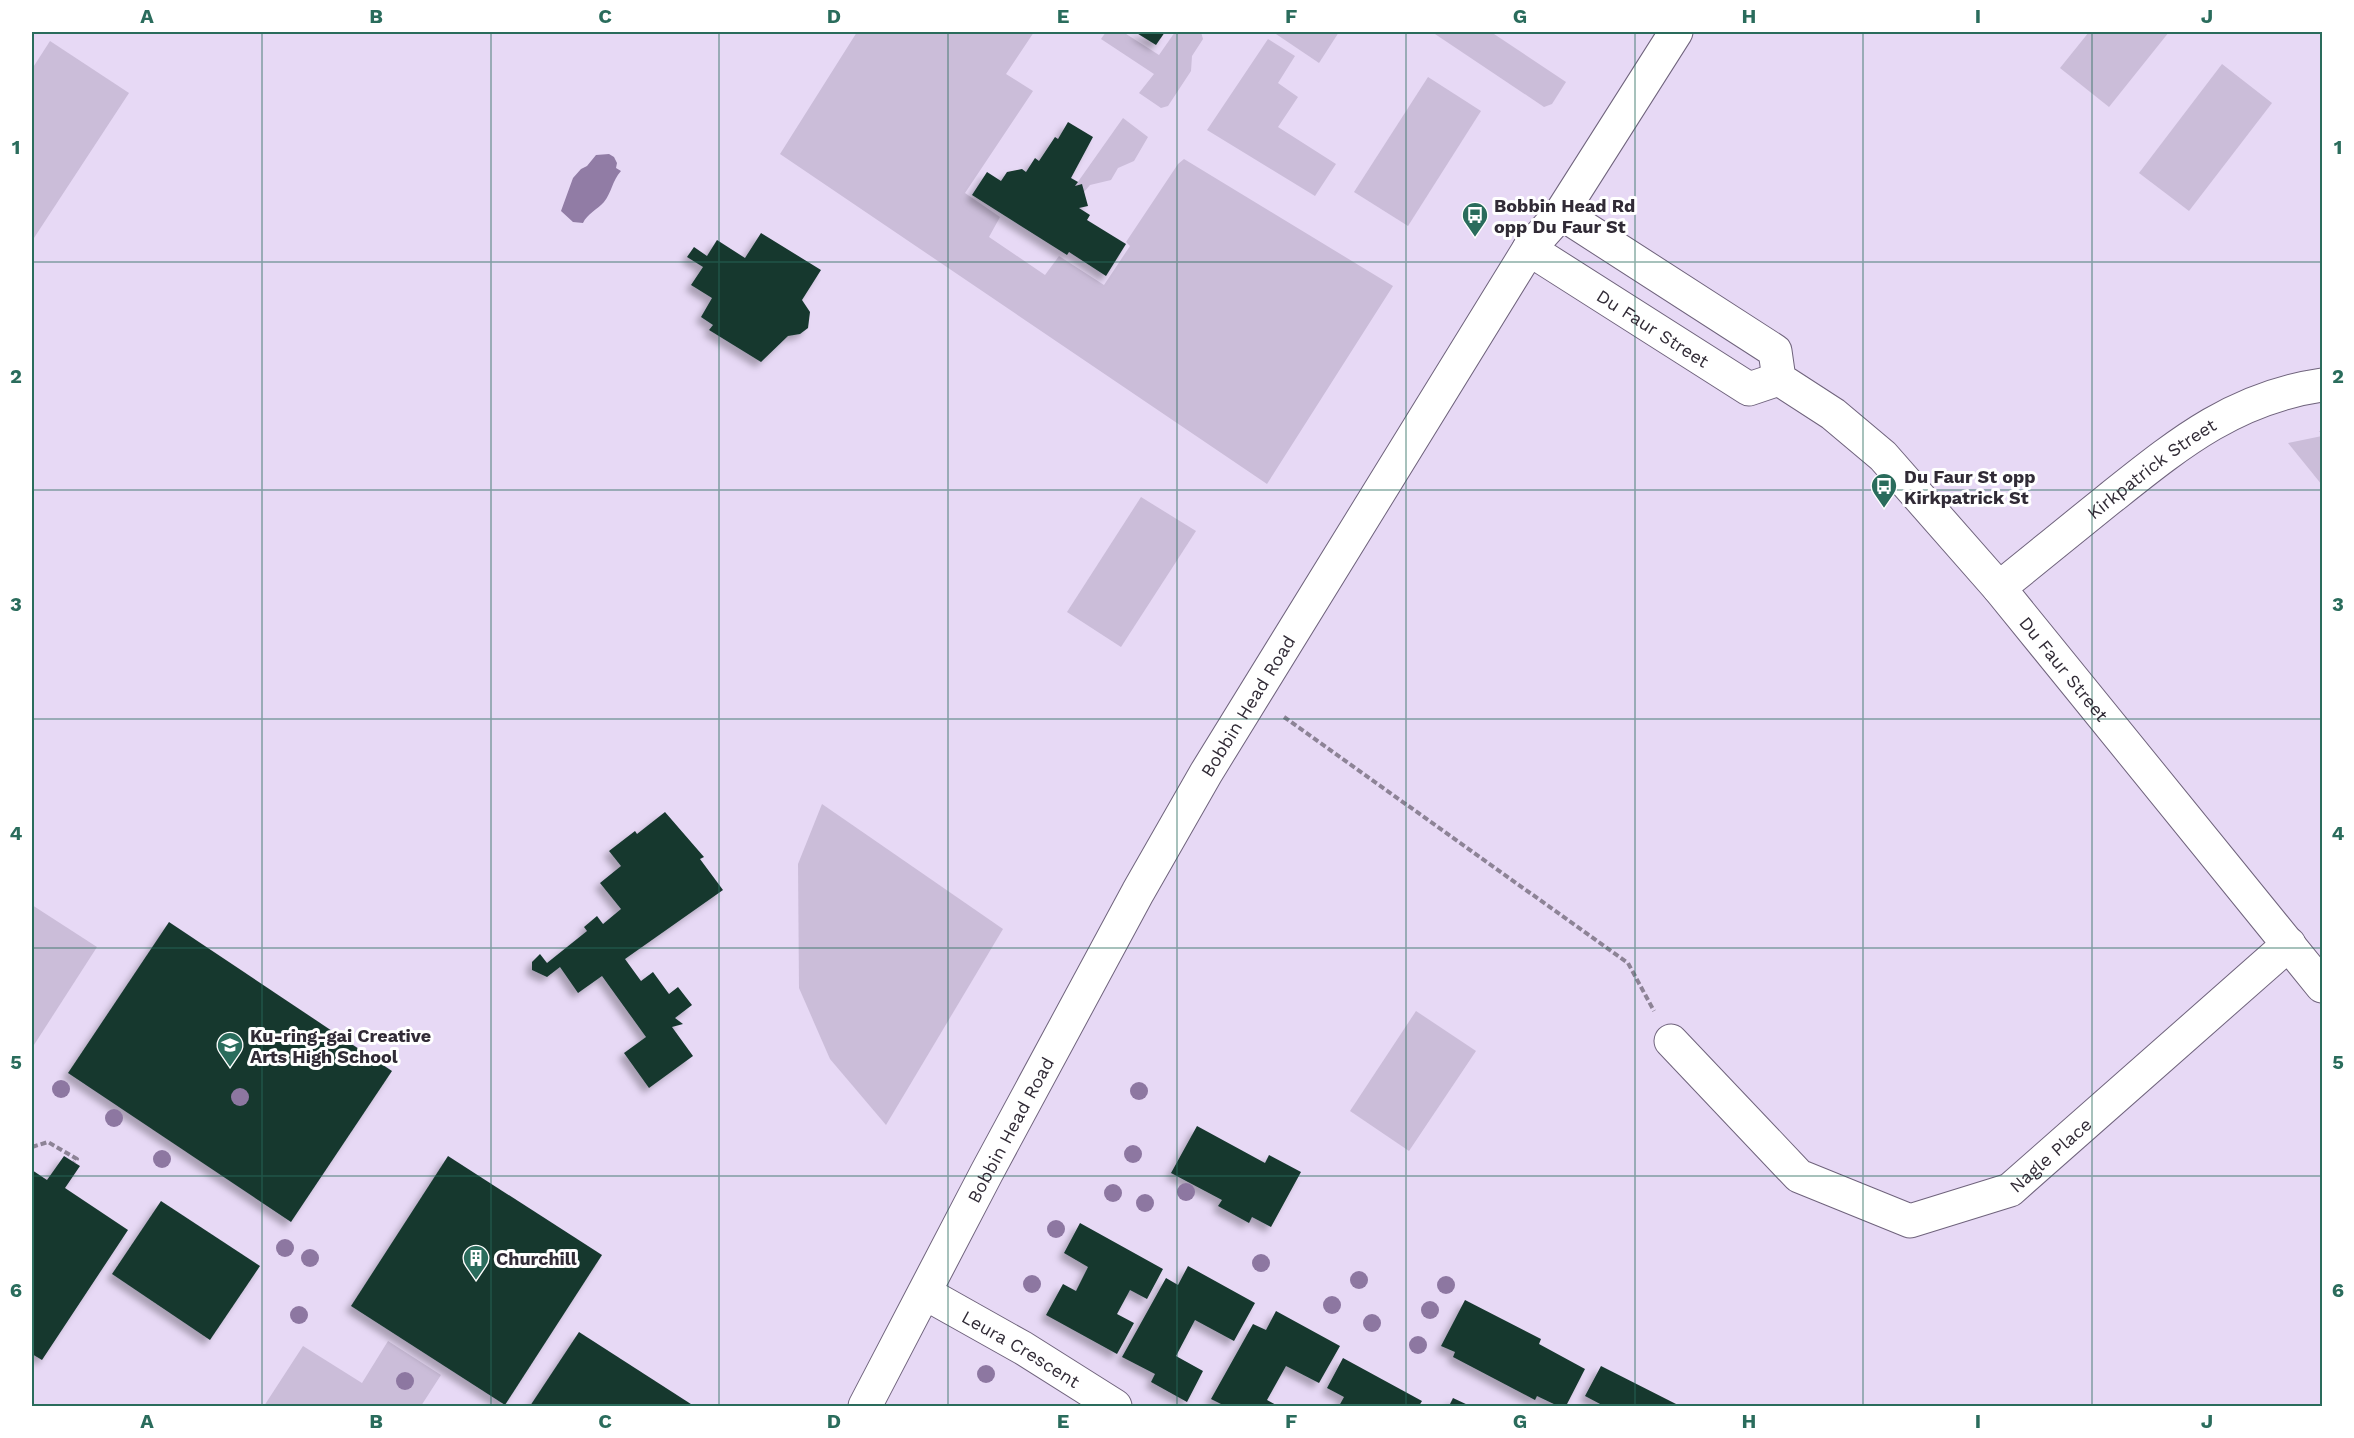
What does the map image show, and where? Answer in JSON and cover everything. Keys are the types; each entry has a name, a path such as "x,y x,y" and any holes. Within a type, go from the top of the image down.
{"street":[{"name":"Bobbin Head Road","path":"865,1407 1138,892 1206,773 1529,249 1562,213 1676,32"},
{"path":"1562,213 1775,351 1779,379"},
{"name":"Du Faur Street","path":"1529,249 1749,389 1779,379 1833,414 1883,456 1999,588 2322,986"},
{"name":"Kirkpatrick Street","path":"1999,588 2176,445 2218,419 2269,398 2322,385"},
{"name":"Nagle Place","path":"1671,1041 1799,1176 1910,1221 2010,1190 2289,944"},
{"name":"Leura Crescent","path":"925,1293 1023,1348 1115,1407"}],"path":[{"path":"1255,696 1628,963 1671,1041"},
{"path":"32,1147 48,1142 77,1159 74,1162"}],"shaded area":[{"path":"857,32 1034,32 1006,74 1033,91 965,193 1000,217 989,237 1045,275 1059,256 1104,285 1130,246 1126,242 1178,164 1184,159 1393,286 1267,484 780,154"},
{"path":"1106,32 1123,32 1159,55 1175,32 1201,32 1203,39 1192,56 1191,71 1168,106 1161,108 1139,93 1154,74 1101,39"},
{"path":"1273,32 1339,32 1319,63"},
{"path":"1432,32 1491,32 1566,82 1552,104 1544,107"},
{"path":"2089,32 2169,32 2109,107 2060,68"},
{"path":"1268,39 1295,56 1278,83 1298,97 1278,127 1336,164 1315,196 1207,130"},
{"path":"50,41 129,93 32,241 32,69"},
{"path":"2222,64 2272,103 2189,211 2139,173"},
{"path":"1428,77 1481,111 1408,226 1354,192"},
{"path":"1123,118 1148,137 1134,161 1118,168 1111,180 1090,185 1084,192 1075,186"},
{"path":"609,154 617,163 616,168 621,171 609,194 583,223 573,222 561,211 573,178 596,155"},
{"path":"2322,436 2322,485 2288,443"},
{"path":"1141,497 1196,531 1121,647 1067,612"},
{"path":"822,804 1003,929 886,1125 830,1059 799,988 798,864"},
{"path":"32,905 97,947 32,1048"},
{"path":"1416,1011 1476,1051 1409,1151 1350,1111"},
{"path":"388,1341 441,1375 421,1406 264,1406 303,1346 362,1383"}],"building":[{"path":"1135,32 1165,32 1156,45"},
{"path":"1068,122 1093,137 1071,178 1078,182 1075,186 1082,184 1088,206 1079,208 1090,215 1087,220 1126,244 1106,276 1069,252 1067,255 972,195 987,172 1001,181 1007,172 1022,169 1026,172 1035,158 1039,161 1055,137 1058,139"},
{"path":"761,233 821,270 802,300 810,312 808,328 800,334 788,336 761,362 709,330 713,325 701,317 712,298 691,285 703,267 687,257 694,247 707,256 717,240 745,258"},
{"path":"665,812 704,857 700,859 723,890 625,959 641,981 653,972 669,994 678,987 692,1005 675,1018 683,1024 672,1027 693,1056 649,1088 624,1053 646,1037 602,976 578,993 560,967 547,977 532,970 532,962 540,954 547,963 587,931 584,927 597,916 603,924 621,909 600,883 621,866 609,851 635,831 637,834"},
{"path":"169,922 392,1071 291,1222 68,1073"},
{"path":"1197,1126 1265,1163 1269,1155 1301,1172 1271,1227 1252,1217 1249,1223 1218,1206 1222,1200 1171,1173"},
{"path":"64,1156 80,1166 65,1188 128,1230 42,1360 32,1354 32,1170 47,1180"},
{"name":"Churchill","path":"448,1156 602,1255 505,1405 351,1306"},
{"path":"161,1201 260,1266 210,1340 112,1274"},
{"path":"1080,1223 1163,1269 1147,1299 1130,1290 1117,1314 1134,1323 1117,1354 1046,1315 1063,1284 1076,1291 1088,1267 1064,1253"},
{"path":"1188,1266 1255,1303 1234,1341 1195,1320 1176,1356 1203,1371 1187,1402 1151,1382 1155,1374 1122,1357 1166,1278 1178,1285"},
{"path":"1465,1300 1541,1339 1539,1344 1585,1369 1566,1406 1558,1406 1537,1396 1535,1400 1453,1357 1455,1352 1441,1346"},
{"path":"1276,1311 1340,1346 1319,1383 1286,1366 1267,1400 1278,1406 1225,1406 1211,1399 1253,1324 1266,1330"},
{"path":"579,1332 694,1406 530,1406"},
{"path":"1343,1358 1422,1401 1419,1406 1339,1406 1344,1397 1327,1388"},
{"path":"1601,1366 1680,1406 1601,1406 1585,1396"},
{"path":"1453,1398 1470,1406 1449,1406"}],"place":[{"name":"Bobbin Head Rd opp Du Faur St","path":"1475,238"},
{"name":"Du Faur St opp Kirkpatrick St","path":"1884,509"},
{"name":"Ku-ring-gai Creative Arts High School","path":"230,1068"},
{"name":"Churchill","path":"476,1281"}]}
